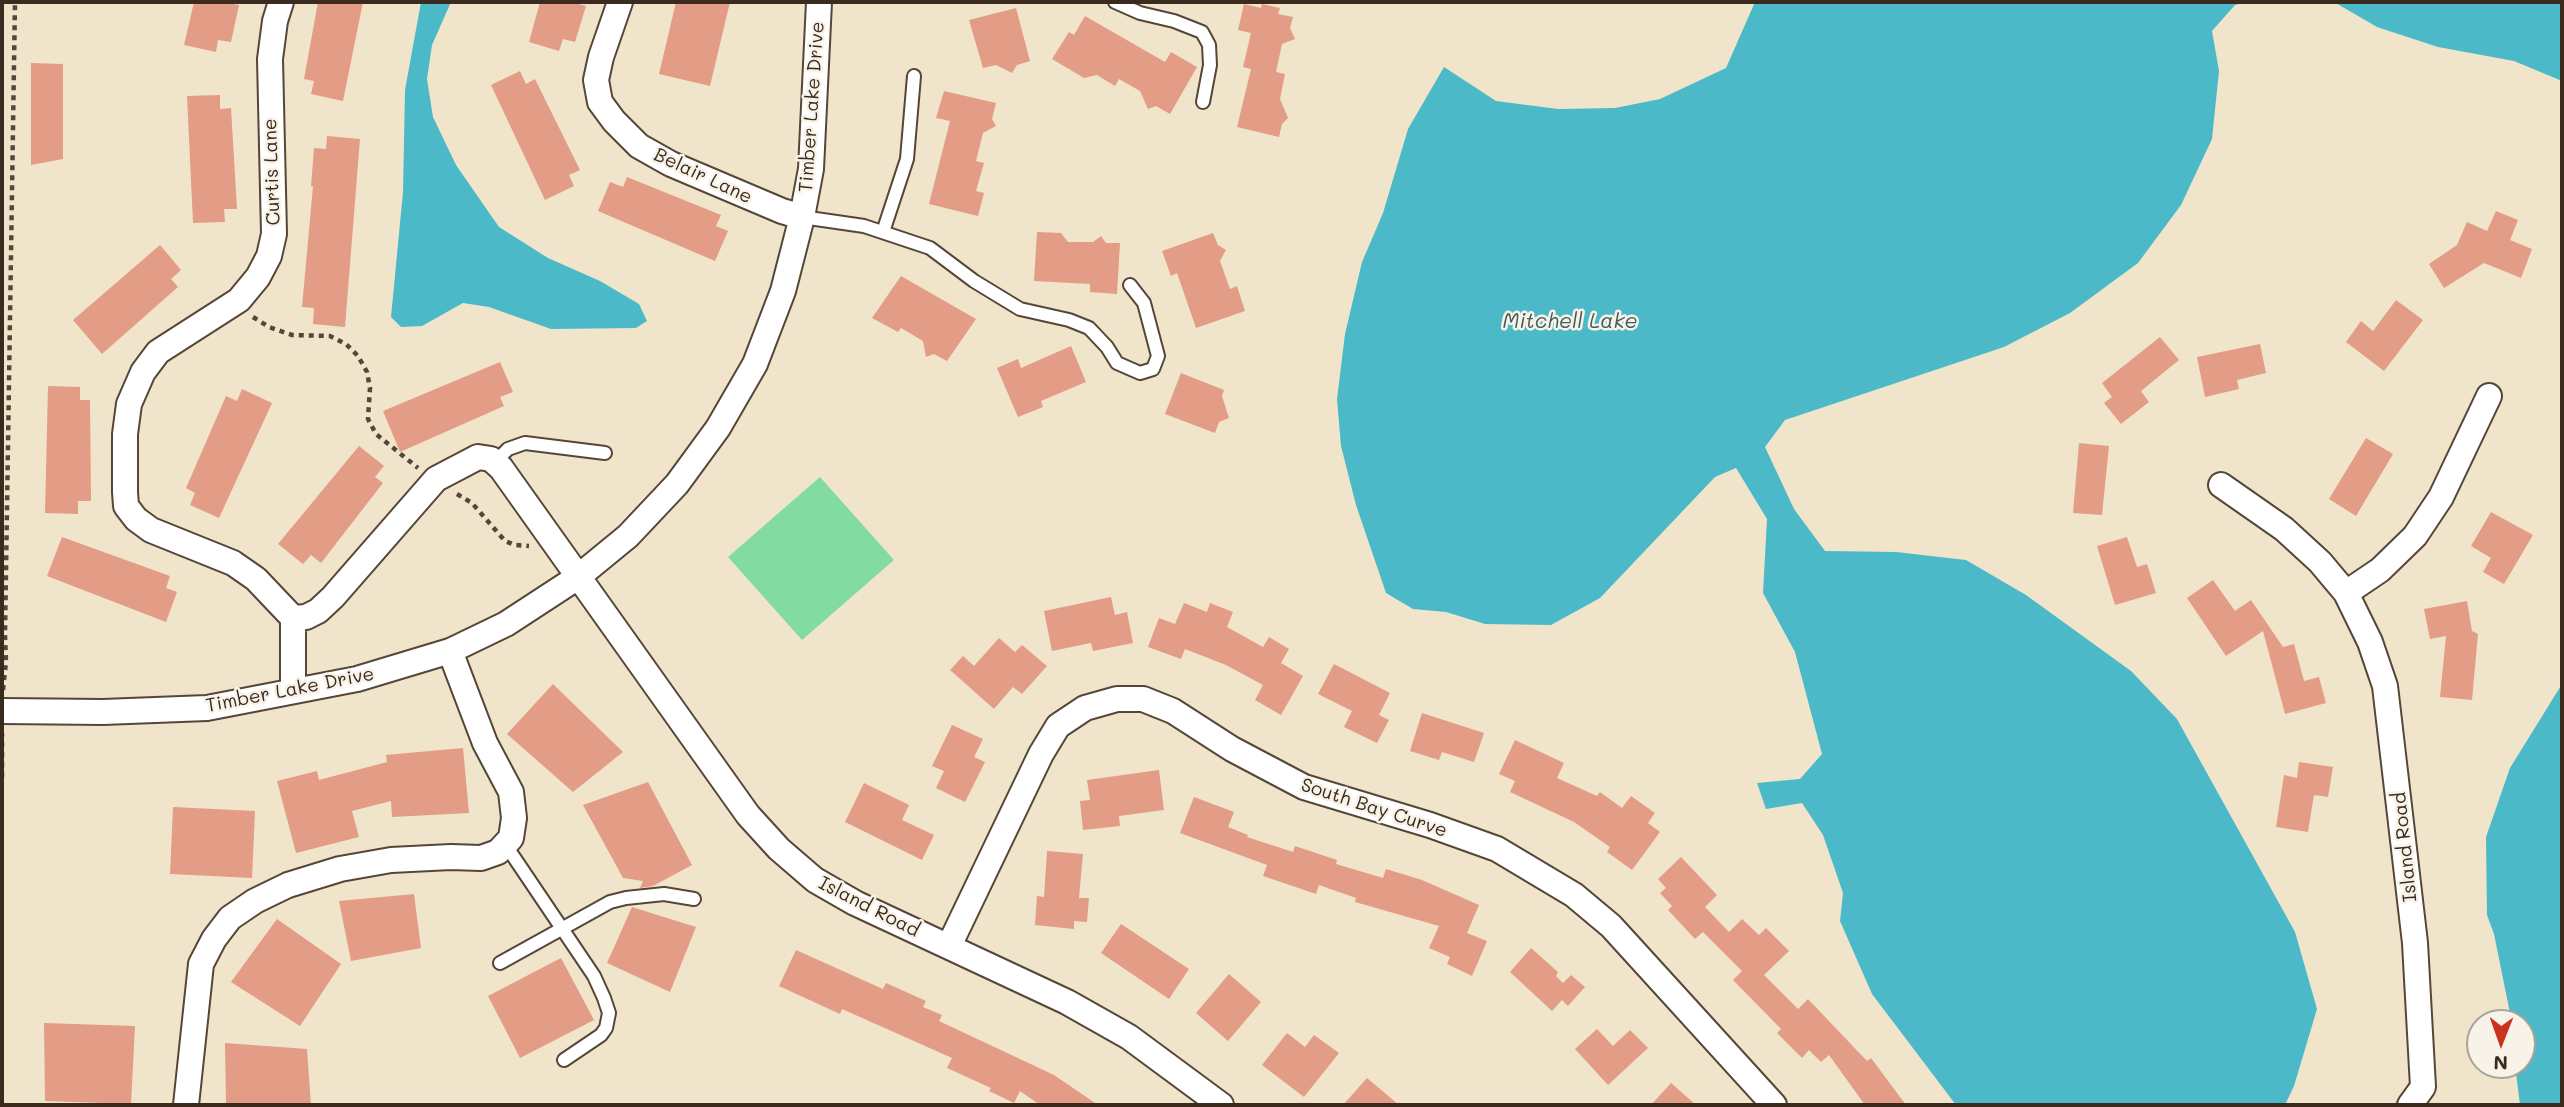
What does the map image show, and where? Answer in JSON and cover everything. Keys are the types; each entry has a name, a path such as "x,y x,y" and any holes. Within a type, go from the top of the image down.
{"street":[{"name":"Curtis Lane","path":"281,2 275,21 270,59 274,234 269,256 258,277 239,300 158,352 143,373 129,404 125,434 126,506 136,519 151,530 233,563 257,579 293,618"},
{"name":"Belair Lane","path":"620,2 596,80 600,102 614,121 639,146 671,164 802,217"},
{"name":"Timber Lake Drive","path":"2,710 103,712 207,708 358,679 450,651 506,624 578,577 628,536 677,484 718,428 755,364 783,291 802,217 812,157 819,2"},
{"path":"2346,593 2380,570 2415,536 2441,497 2489,396"},
{"path":"293,691 293,618 306,617 318,611 333,597 436,479 478,457 491,459 494,463"},
{"name":"Island Road","path":"494,463 501,468 748,815 779,849 815,880 855,903 1067,1002 1129,1037 1221,1105"},
{"name":"Island Road","path":"2221,485 2284,529 2320,562 2346,593 2370,642 2382,675 2393,734 2415,943 2423,1087 2410,1105"},
{"path":"186,1105 201,964 214,939 230,918 255,901 288,886 341,869 391,860 481,858 498,852 511,838 514,818 511,792 485,743 450,651"},
{"name":"South Bay Curve","path":"949,946 1041,754 1058,726 1084,708 1116,699 1143,699 1172,711 1254,762 1304,787 1430,825 1497,849 1574,895 1611,926 1774,1105"}],"lane":[{"path":"1115,2 1140,13 1174,21 1202,32 1209,46 1210,65 1203,102"},
{"path":"883,232 907,159 914,76"},
{"path":"802,217 864,226 930,248 974,281 1020,309 1069,320 1089,328 1107,347 1117,363 1140,373 1153,369 1158,356 1144,303 1129,285"},
{"path":"494,463 508,449 525,443 605,453"},
{"path":"505,844 594,976 604,998 608,1013 606,1028 601,1035 564,1060"},
{"path":"500,963 610,902 664,894 694,899"}],"path":[{"path":"2,698 6,662 5,580 15,2"},
{"path":"239,300 251,316 269,327 292,335 330,336 346,344 358,356 367,372 370,388 368,419 376,434 408,462 472,503 505,541 531,546 537,550"},
{"path":"2,732 2,777"}],"green space":[{"path":"820,477 894,560 802,640 728,557"}],"water":[{"path":"421,2 451,2 432,45 427,79 433,117 456,165 499,227 548,258 600,281 639,304 647,321 636,328 551,329 489,307 463,303 422,326 401,327 391,317 403,192 405,90"},
{"name":"Mitchell Lake","path":"1755,2 2247,2 2235,5 2212,31 2219,71 2212,139 2181,205 2138,263 2070,313 2004,347 1785,420 1765,447 1794,509 1825,551 1896,552 1966,560 2026,595 2131,671 2177,719 2295,932 2317,1009 2294,1086 2285,1105 1956,1105 1872,994 1840,921 1843,893 1823,835 1802,803 1766,809 1757,783 1800,779 1822,754 1795,652 1763,593 1767,519 1736,468 1715,477 1600,598 1551,625 1485,624 1446,612 1413,609 1386,593 1356,505 1341,446 1337,399 1345,334 1362,262 1383,213 1408,129 1444,67 1496,101 1558,109 1615,108 1660,99 1726,68"},
{"path":"2334,2 2562,2 2562,81 2514,61 2438,47 2377,27"},
{"path":"2562,684 2562,1105 2520,1105 2517,1079 2536,1079 2536,1009 2509,1009 2494,934 2487,915 2486,837 2510,768"}],"building":[{"path":"194,2 239,5 231,42 218,40 216,52 184,45"},
{"path":"318,2 363,2 343,101 311,94 314,81 304,79"},
{"path":"540,2 571,2 586,6 575,42 563,39 559,51 529,42"},
{"path":"676,2 730,2 710,86 659,74"},
{"path":"1244,4 1280,8 1278,14 1293,17 1290,28 1295,39 1282,44 1276,72 1285,74 1280,99 1288,118 1282,124 1279,137 1237,127 1251,69 1243,67 1251,33 1238,30"},
{"path":"1016,8 1030,61 1017,65 1012,73 996,65 983,68 969,20"},
{"path":"1085,16 1165,62 1171,52 1197,67 1170,114 1156,106 1148,109 1140,91 1119,79 1115,86 1097,75 1084,78 1052,59 1069,32 1074,35"},
{"path":"31,63 63,64 63,159 31,165"},
{"path":"520,71 526,84 535,79 580,170 569,175 574,186 545,200 491,85"},
{"path":"944,91 996,103 992,119 996,126 983,133 976,161 984,163 976,191 984,193 978,216 929,204 950,121 936,118"},
{"path":"220,95 220,109 231,108 237,209 224,209 225,222 193,223 187,96"},
{"path":"327,136 360,139 345,327 313,324 314,308 302,307 314,148 326,149"},
{"path":"627,177 721,215 716,226 728,231 715,261 598,211 610,182 623,187"},
{"path":"2496,211 2518,220 2510,240 2532,249 2521,278 2484,263 2444,288 2429,264 2457,245 2467,222 2487,231"},
{"path":"1037,232 1061,233 1068,242 1093,242 1101,236 1106,243 1120,243 1117,294 1090,292 1090,284 1034,281"},
{"path":"1213,233 1218,245 1226,250 1220,261 1230,289 1237,286 1245,311 1196,328 1177,273 1171,276 1162,251"},
{"path":"160,245 181,270 171,279 178,287 102,354 73,320"},
{"path":"901,276 976,319 947,361 934,354 926,357 923,341 901,328 898,332 872,318"},
{"path":"2396,300 2423,320 2384,371 2346,342 2361,321 2373,331"},
{"path":"2160,337 2179,360 2141,391 2149,402 2121,424 2104,403 2112,397 2102,383"},
{"path":"2260,344 2266,373 2237,380 2239,389 2205,397 2197,357"},
{"path":"1071,346 1086,382 1041,401 1043,407 1018,417 997,368 1018,359 1021,368"},
{"path":"500,362 513,392 500,397 504,406 400,452 383,411"},
{"path":"1181,373 1224,390 1222,396 1229,418 1219,422 1215,433 1165,414"},
{"path":"48,386 80,387 80,400 90,400 91,501 78,501 78,514 45,513"},
{"path":"242,389 272,403 219,518 190,505 195,493 186,488 226,396 237,401"},
{"path":"2366,438 2393,454 2356,516 2329,499"},
{"path":"2079,443 2109,446 2102,515 2073,513"},
{"path":"359,446 384,466 375,477 383,483 321,563 311,555 303,564 278,544"},
{"path":"2491,512 2533,535 2504,584 2483,572 2491,558 2471,546"},
{"path":"62,537 170,576 166,588 177,592 166,622 47,576"},
{"path":"2127,537 2137,567 2147,564 2156,593 2115,605 2097,546"},
{"path":"2213,580 2235,611 2251,600 2283,647 2294,644 2304,681 2319,677 2326,703 2285,714 2263,631 2226,656 2187,598"},
{"path":"1111,597 1115,615 1127,612 1133,643 1093,651 1091,643 1052,651 1044,611"},
{"path":"2467,601 2472,631 2478,634 2472,700 2440,697 2446,636 2430,639 2424,609"},
{"path":"1184,603 1207,612 1210,603 1233,612 1227,627 1263,647 1269,637 1289,649 1281,663 1303,676 1281,715 1255,700 1263,685 1226,665 1185,649 1181,659 1148,647 1159,618 1175,624"},
{"path":"999,638 1015,652 1022,645 1047,666 1022,694 1013,687 994,709 950,670 963,656 974,666"},
{"path":"1334,664 1390,693 1379,715 1389,720 1377,743 1344,727 1352,711 1318,694"},
{"path":"553,684 623,752 573,792 507,734"},
{"path":"1422,713 1484,733 1474,762 1442,752 1439,760 1410,751"},
{"path":"952,725 983,739 974,757 985,762 965,802 936,788 944,771 932,766"},
{"path":"1515,740 1564,763 1557,778 1597,796 1600,792 1622,808 1631,796 1655,813 1648,823 1660,832 1632,870 1607,852 1610,847 1574,822 1510,792 1515,781 1499,774"},
{"path":"463,748 469,813 392,817 391,801 352,811 359,837 296,853 277,781 317,771 319,780 387,762 386,755"},
{"path":"2299,762 2333,767 2328,797 2314,795 2308,832 2276,827 2284,775 2297,778"},
{"path":"1159,770 1164,810 1119,816 1120,826 1083,830 1080,801 1090,800 1087,780"},
{"path":"648,782 692,865 653,886 640,888 643,881 623,878 583,805"},
{"path":"864,783 909,805 902,820 934,835 922,860 845,822"},
{"path":"1194,797 1234,812 1228,827 1248,835 1247,837 1293,852 1295,846 1337,860 1336,864 1383,878 1386,869 1422,880 1479,905 1467,933 1487,941 1472,976 1447,964 1450,957 1429,948 1439,926 1355,902 1356,898 1319,885 1316,894 1263,876 1267,865 1180,833"},
{"path":"173,807 255,811 252,878 170,874"},
{"path":"1047,851 1083,854 1079,898 1089,898 1087,922 1074,921 1074,929 1035,925 1037,896 1044,897"},
{"path":"1681,857 1717,895 1705,907 1729,932 1742,919 1759,935 1766,928 1789,951 1764,975 1798,1009 1808,999 1867,1061 1871,1058 1906,1105 1865,1105 1829,1055 1821,1062 1809,1050 1802,1058 1777,1033 1781,1029 1733,980 1742,971 1703,932 1695,939 1668,910 1672,906 1660,893 1666,888 1658,879"},
{"path":"414,894 421,948 351,961 339,901"},
{"path":"632,907 696,927 670,992 607,963"},
{"path":"277,919 341,964 300,1026 231,982"},
{"path":"1121,924 1189,969 1169,999 1101,953"},
{"path":"1531,948 1558,972 1556,976 1563,983 1571,975 1585,987 1568,1006 1562,1000 1552,1011 1510,972"},
{"path":"796,950 883,989 886,983 926,1001 923,1007 942,1015 939,1021 1054,1075 1098,1105 1040,1105 1020,1091 1014,1103 989,1091 991,1088 947,1068 952,1058 842,1009 840,1014 779,986"},
{"path":"561,958 594,1020 520,1058 488,996"},
{"path":"1229,974 1261,1002 1228,1041 1196,1013"},
{"path":"44,1023 135,1026 131,1104 45,1101"},
{"path":"1597,1029 1613,1046 1630,1030 1648,1048 1608,1085 1575,1049"},
{"path":"1287,1033 1305,1047 1314,1035 1339,1053 1304,1097 1262,1065"},
{"path":"225,1043 307,1049 311,1105 226,1105"},
{"path":"1367,1078 1399,1105 1343,1105"},
{"path":"1671,1083 1696,1105 1651,1105"}]}
